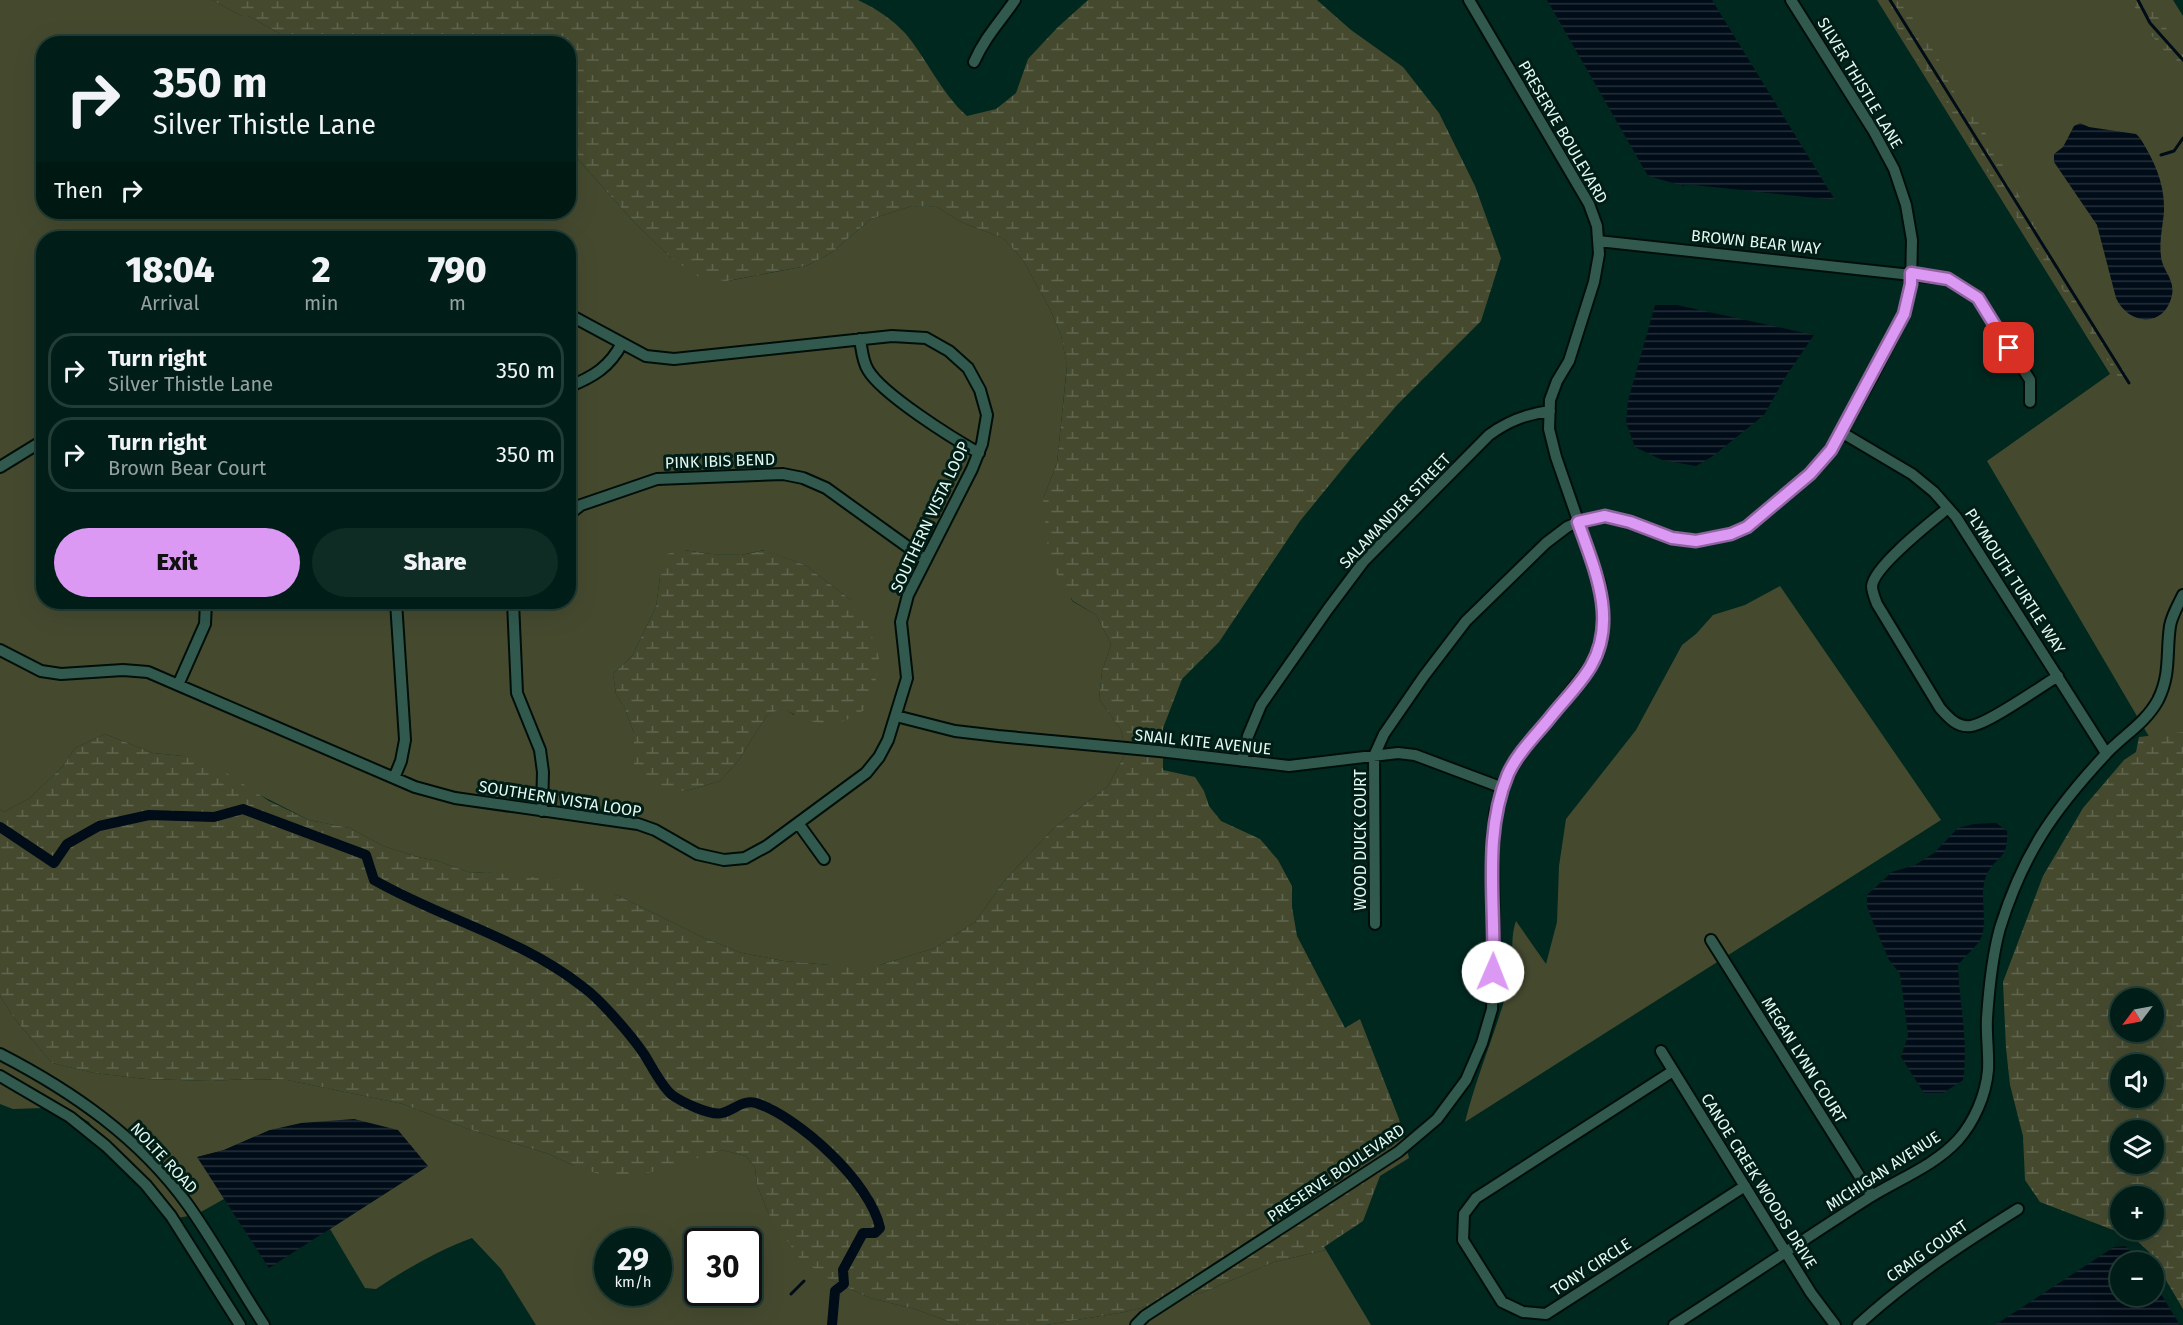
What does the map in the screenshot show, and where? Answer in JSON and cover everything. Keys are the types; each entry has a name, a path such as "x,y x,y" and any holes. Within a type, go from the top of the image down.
{"street":[{"path":"974,62 983,42 1004,17 1014,0"},
{"name":"PRESERVE BOULEVARD","path":"1136,1325 1145,1316 1398,1152 1437,1119 1466,1080 1482,1043 1492,1009 1494,953 1492,849 1495,812 1509,772 1590,667 1598,650 1603,606 1599,584 1556,457 1549,429 1550,400 1557,381 1569,361 1594,282 1599,254 1597,226 1589,204 1469,0"},
{"name":"SILVER THISTLE LANE","path":"1578,522 1605,516 1630,522 1672,538 1696,541 1731,534 1747,527 1810,474 1831,450 1904,314 1911,284 1912,240 1906,205 1894,169 1873,130 1791,0"},
{"name":"BROWN BEAR WAY","path":"1598,241 1911,273 1948,279 1978,298 2030,380 2030,402"},
{"name":"SOUTHERN VISTA LOOP","path":"0,650 41,671 61,674 123,670 148,672 415,787 455,798 638,824 654,830 697,854 724,860 745,858 767,846 866,772 879,757 888,740 907,678 901,622 908,595 979,453 987,415 980,390 968,368 949,351 926,339 892,336 674,359 646,356 576,318"},
{"path":"860,339 863,361 869,373 886,391 979,453"},
{"path":"576,384 603,370 614,358 622,343"},
{"name":"SALAMANDER STREET","path":"1242,761 1248,736 1261,705 1364,561 1489,435 1504,424 1529,414 1550,411"},
{"name":"PLYMOUTH TURTLE WAY","path":"1841,432 1912,474 1934,492 1968,532 2106,753"},
{"path":"0,467 36,445"},
{"name":"PINK IBIS BEND","path":"576,509 657,479 783,474 803,478 826,488 926,560"},
{"path":"1948,508 1890,559 1875,575 1872,587 1877,604 1940,708 1951,720 1960,725 1971,726 1986,721 2058,676"},
{"path":"1374,756 1384,734 1466,621 1546,543 1567,527 1578,522"},
{"name":"MICHIGAN AVENUE","path":"1674,1325 1872,1196 1907,1177 1957,1140 1979,1106 1988,1072 1987,1020 1991,976 1995,945 2006,911 2040,836 2072,791 2106,753 2133,731 2158,700 2169,664 2170,623 2183,595"},
{"path":"178,685 205,624 206,609"},
{"path":"394,778 401,761 405,740 396,609"},
{"path":"513,609 517,693 540,750 543,772 542,811"},
{"name":"SNAIL KITE AVENUE","path":"896,716 955,731 1289,766 1398,753 1415,755 1503,788"},
{"name":"WOOD DUCK COURT","path":"1374,756 1375,924"},
{"path":"798,823 824,859"},
{"name":"MEGAN LYNN COURT","path":"1711,940 1872,1196"},
{"name":"CANOE CREEK WOODS DRIVE","path":"1661,1051 1786,1254 1835,1325"},
{"name":"NOLTE ROAD","path":"0,1054 78,1099 123,1134 162,1173 187,1205 264,1325"},
{"name":"TONY CIRCLE","path":"1673,1071 1476,1198 1464,1214 1463,1240 1502,1302 1523,1312 1546,1314 1745,1186"},
{"name":"NOLTE ROAD","path":"0,1076 70,1117 106,1146 146,1185 171,1216 240,1325"},
{"name":"CRAIG COURT","path":"1858,1325 1889,1297 1951,1251 2019,1209"}],"green space":[{"path":"0,0 212,0 284,36 36,36 36,219 576,219 576,157 632,220 670,257 728,281 806,266 831,253 871,219 912,206 937,207 961,222 1003,238 1023,260 1050,309 1061,335 1067,365 1057,463 1043,499 1072,601 1096,615 1111,644 1102,672 1099,699 1121,730 1126,753 1107,787 1053,829 1004,881 975,922 935,948 880,965 830,965 784,961 742,953 704,938 617,895 487,872 471,873 383,846 350,828 309,820 183,756 153,753 105,734 75,748 63,766 30,798 4,812 0,809","holes":["684,550 741,555 764,550 805,565 851,600 794,715 782,707 767,715 738,761 720,781 686,791 634,769 634,733 625,709 616,694 613,674 632,656 656,607 660,577"]},
{"path":"212,0 858,0 883,14 905,33 949,97 967,116 996,109 1016,93 1028,59 1088,0 1317,0 1351,30 1403,67 1439,113 1475,186 1501,258 1481,321 1398,404 1300,521 1219,642 1182,679 1163,728 1163,770 1195,777 1204,791 1209,806 1221,821 1260,839 1278,860 1292,886 1292,907 1297,936 1345,1028 1360,1019 1399,1119 1409,1158 1380,1176 1363,1221 1324,1247 1326,1250 1274,1262 1204,1292 1125,1312 1046,1325 958,1325 915,1309 870,1298 831,1280 800,1259 769,1215 757,1185 755,1167 746,1156 722,1150 657,1171 614,1179 403,1104 287,1080 146,1079 94,1073 52,1063 14,1018 0,996 0,809 4,812 30,798 63,766 75,748 105,734 153,753 183,756 222,770 269,801 309,820 350,828 383,846 471,873 487,872 569,881 617,895 704,938 742,953 784,961 830,965 880,965 935,948 975,922 1004,881 1053,829 1107,787 1126,753 1121,730 1099,699 1102,672 1111,644 1096,615 1073,601 1049,561 1043,499 1057,463 1067,366 1061,335 1050,309 1023,260 1003,238 961,222 937,207 912,206 871,219 831,253 806,266 727,281 702,279 670,257 632,220 576,157 576,36 284,36 248,16 242,16"},
{"path":"1877,0 2173,0 2183,16 2183,733 2154,745 1987,461 2110,374"},
{"path":"1880,0 1901,0 1937,56 1952,89 1979,121 2054,261 2104,343 2125,372 2129,383 2125,388 1963,133 1948,104"},
{"path":"2131,0 2147,0 2183,53 2183,73 2147,30"},
{"path":"684,550 741,555 765,550 805,565 851,600 869,628 879,657 875,685 866,709 843,721 825,723 803,718 782,708 767,715 738,761 720,781 686,791 662,789 634,769 634,733 625,709 616,694 613,674 632,656 656,607 660,577 667,554"},
{"path":"1780,586 1941,820 1465,1122 1510,981 1516,921 1546,964 1557,922 1559,866 1566,819 1636,730 1682,645 1696,634 1713,615 1745,605"},
{"path":"2183,732 2183,1309 2164,1277 2164,1252 2149,1252 2136,1240 2164,1240 2164,1186 2110,1186 2110,1229 2040,1202 2025,1180 2023,1136 2010,1085 2006,1048 2003,982 2043,876 2083,808 2124,760 2136,752 2139,737"},
{"path":"0,996 14,1018 52,1063 94,1073 146,1079 287,1080 403,1104 468,1129 549,1154 574,1166 697,1156 722,1150 746,1156 755,1167 757,1185 769,1215 831,1280 870,1298 915,1309 958,1325 536,1325 501,1269 472,1238 422,1261 376,1289 365,1288 330,1229 428,1166 270,1130 224,1150 198,1157 224,1199 199,1213 180,1186 135,1138 84,1098 29,1063 0,1048"},
{"path":"0,1060 54,1090 105,1126 151,1167 188,1216 178,1218 150,1181 93,1129 89,1122 0,1070"},
{"path":"0,1082 44,1108 13,1109 0,1104"},
{"path":"1326,1250 1371,1325 1046,1325 1125,1312 1204,1292 1274,1262"}],"shaded area":[{"path":"1547,0 1712,0 1835,200 1685,184 1684,186 1648,176"},
{"path":"2080,123 2089,127 2136,134 2145,146 2158,173 2164,201 2161,256 2172,284 2172,295 2168,306 2155,318 2138,318 2129,314 2116,298 2097,225 2054,162 2054,154 2063,147 2074,126"},
{"path":"1655,305 1677,305 1814,335 1786,376 1764,415 1713,456 1696,466 1662,460 1635,447 1626,422 1628,401"},
{"path":"1996,823 2007,831 2007,842 2003,854 1988,872 1983,887 1983,933 1976,946 1958,965 1965,1051 1963,1080 1943,1093 1924,1093 1901,1057 1908,1035 1900,974 1889,960 1872,920 1867,906 1867,895 1892,872 1915,865 1934,853 1958,828 1974,824"},
{"path":"354,1119 398,1130 428,1166 269,1268 197,1157 224,1150 270,1130 301,1123"},
{"path":"2125,1246 2132,1252 2110,1252 2110,1306 2164,1306 2164,1299 2180,1325 1995,1325 2114,1247"}],"waterway":[{"path":"1890,0 2129,383"},
{"path":"2138,0 2150,23 2183,60"},
{"path":"2161,155 2174,151 2183,138"},
{"path":"0,827 54,863 67,844 99,826 149,815 214,817 243,809 366,855 374,880 534,955 559,970 598,1000 638,1046 672,1095 689,1105 717,1113 726,1112 743,1104 756,1103 792,1122 812,1137 848,1172 874,1210 880,1228 875,1233 863,1233 843,1270 844,1284 835,1291 832,1325"},
{"path":"791,1294 804,1281"}],"route":[{"path":"1493,972 1492,849 1495,812 1509,772 1590,667 1598,650 1602,633 1603,606 1599,584 1578,522 1605,516 1630,522 1672,538 1696,541 1714,539 1747,527 1810,474 1831,450 1904,314 1911,284 1911,273 1948,279 1978,298 2009,348"}]}
